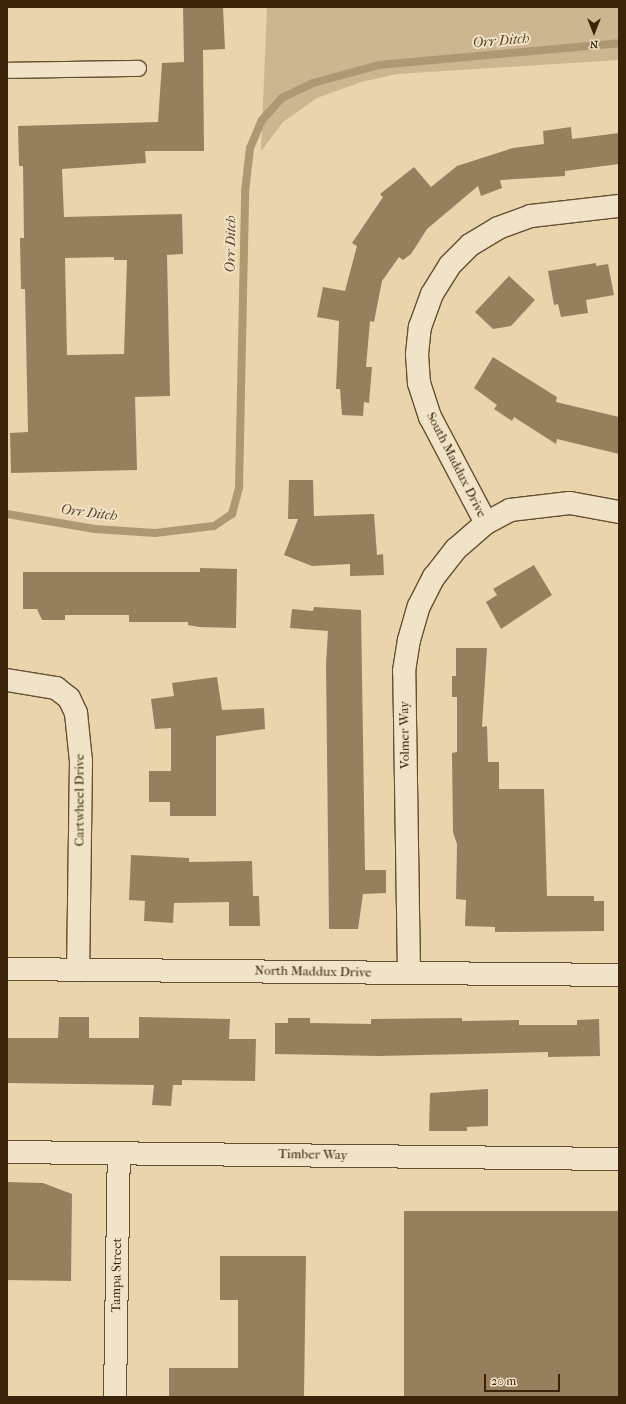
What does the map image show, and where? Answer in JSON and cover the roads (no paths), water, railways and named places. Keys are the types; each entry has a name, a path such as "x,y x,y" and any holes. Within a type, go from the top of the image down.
{"street":[{"name":"South Maddux Drive","path":"486,523 430,417 419,383 417,354 420,327 432,294 450,265 470,245 498,228 531,216 619,206"},
{"name":"Volmer Way","path":"409,973 404,671 409,640 419,606 434,577 456,550 486,523 510,510 537,505 570,503 619,512"},
{"name":"Cartwheel Drive","path":"7,680 56,688 69,698 76,713 81,761 78,970"},
{"name":"North Maddux Drive","path":"7,969 619,975"},
{"name":"Timber Way","path":"7,1152 619,1159"},
{"name":"Tampa Street","path":"115,1397 119,1153"}],"lane":[{"path":"7,70 138,68"}],"waterway":[{"name":"Orr Ditch","path":"7,514 95,529 155,533 214,526 232,514 239,487 245,192 250,148 262,120 282,98 313,83 379,65 619,43"}]}
